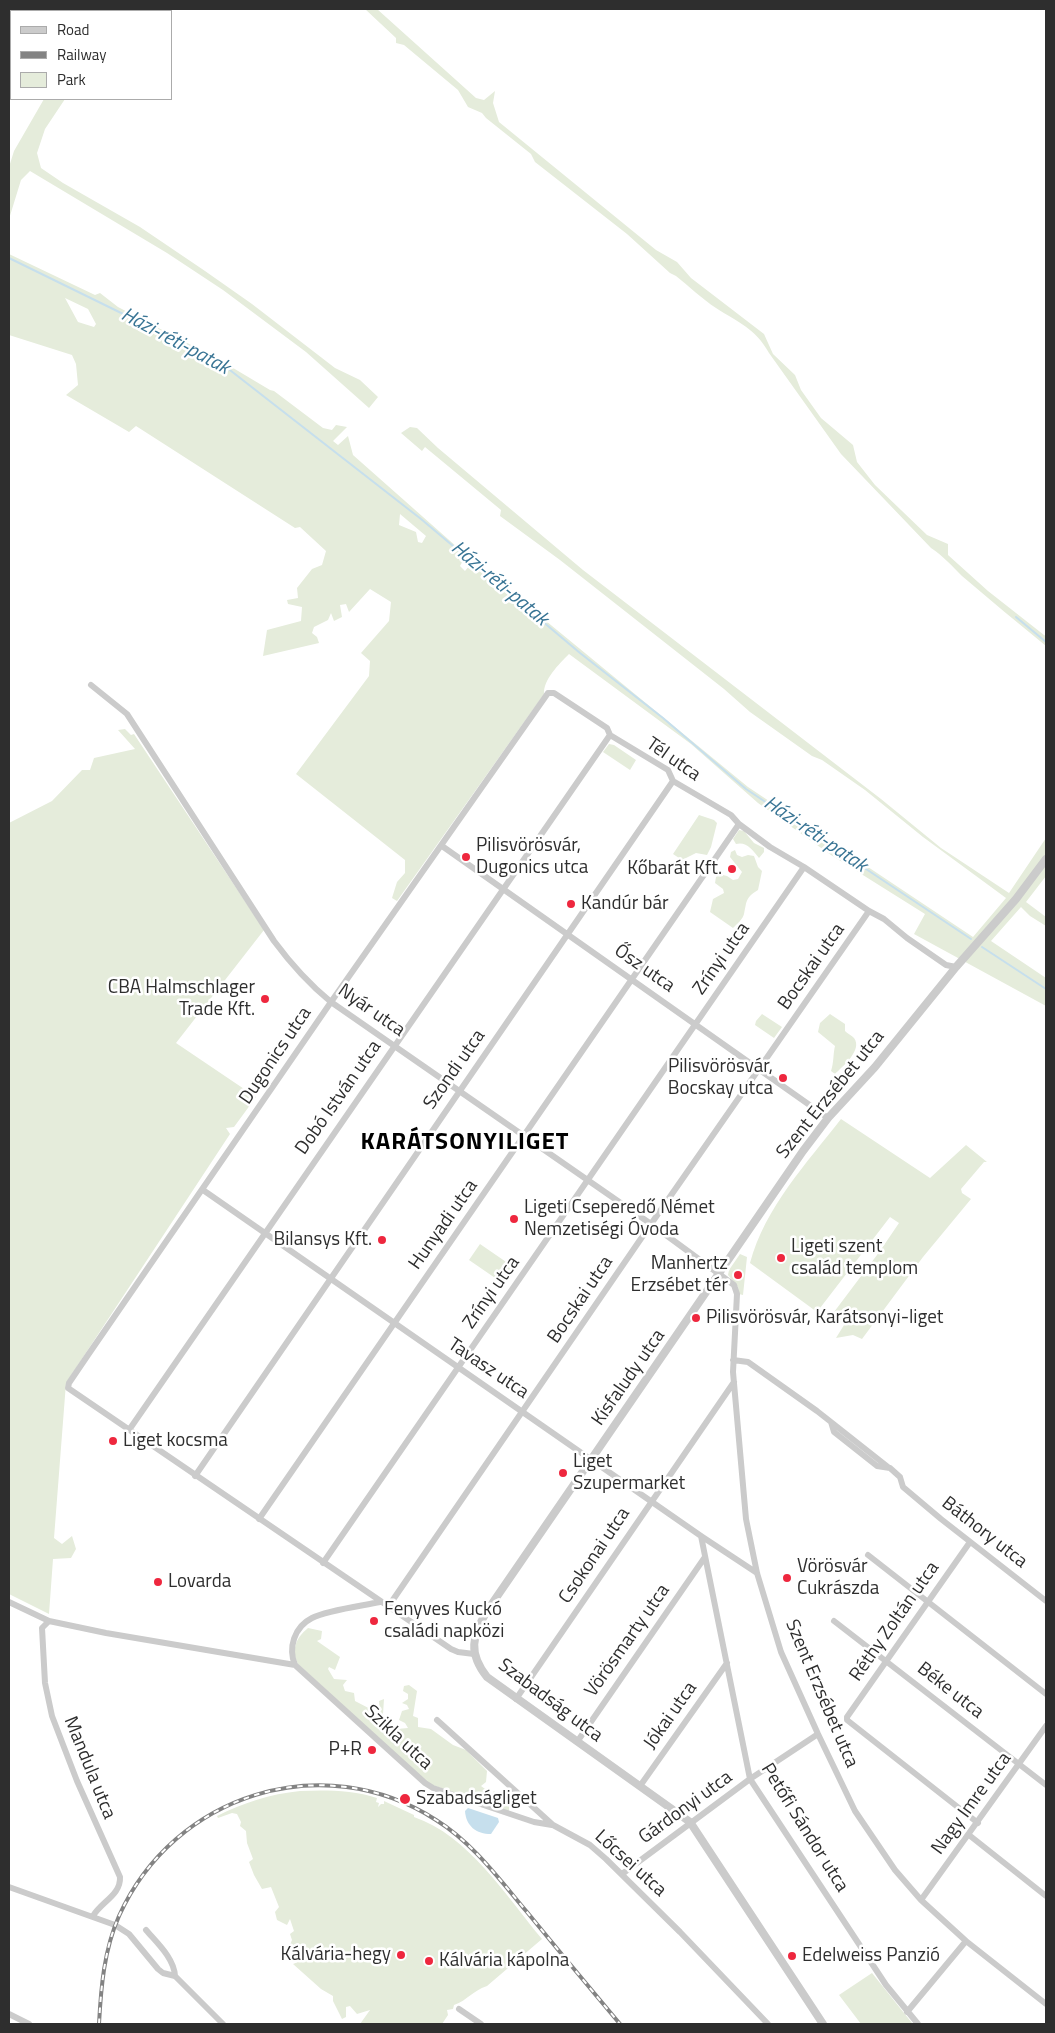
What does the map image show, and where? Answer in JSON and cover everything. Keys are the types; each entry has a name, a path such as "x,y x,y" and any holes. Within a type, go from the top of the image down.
{"street":[{"name":"Nyár utca","path":"91,686 127,714 274,941 289,962 331,1002 721,1274"},
{"name":"Dugonics utca","path":"69,1390 69,1383 331,1002 548,693"},
{"name":"Tél utca","path":"548,693 554,693 607,728 610,735 668,770 673,781 731,815 739,824 770,847 804,867 869,912 884,919 907,938 946,965 956,967"},
{"name":"Dobó István utca","path":"128,1430 610,735"},
{"name":"Szondi utca","path":"195,1476 673,781"},
{"name":"Hunyadi utca","path":"259,1519 739,824"},
{"name":"Ősz utca","path":"442,846 760,1068 828,1118"},
{"name":"Szent Erzsébet utca","path":"1046,859 1016,898 956,967 875,1067 828,1118 784,1179 721,1274 732,1282 737,1294 733,1360 734,1382 746,1519 757,1573 782,1652 818,1734 855,1811 894,1870 921,1900 966,1942 1046,2004"},
{"name":"Zrínyi utca","path":"323,1563 804,867"},
{"name":"Bocskai utca","path":"388,1607 651,1224 869,912"},
{"name":"Tavasz utca","path":"203,1190 757,1573"},
{"name":"Kisfaludy utca","path":"474,1654 474,1640 482,1620 721,1274"},
{"path":"733,1360 748,1362 754,1366 888,1466"},
{"name":"Csokonai utca","path":"516,1699 734,1382"},
{"name":"Szabadság utca","path":"69,1390 451,1649 474,1654 477,1663 487,1677 690,1822 823,2024"},
{"path":"831,1422 834,1432 877,1466 888,1466"},
{"name":"Báthory utca","path":"888,1466 900,1477 903,1487 1046,1602"},
{"name":"Petőfi Sándor utca","path":"701,1536 750,1779 882,1978 918,2024"},
{"name":"Réthy Zoltán utca","path":"970,1542 847,1720 978,1823"},
{"path":"868,1555 1046,1694"},
{"name":"Vörösmarty utca","path":"577,1742 705,1557"},
{"path":"9,1602 49,1621 106,1633 295,1665"},
{"path":"295,1665 292,1658 293,1639 307,1621 320,1615 380,1602"},
{"name":"Mandula utca","path":"49,1621 42,1628 45,1683 52,1716 77,1781 120,1877 115,1893 100,1906 93,1916"},
{"name":"Béke utca","path":"834,1621 887,1660 1046,1786"},
{"name":"Jókai utca","path":"640,1786 727,1664"},
{"name":"Szikla utca","path":"295,1665 424,1783 433,1788 528,1820 553,1825"},
{"name":"Lőcsei utca","path":"437,1720 553,1825 590,1845 622,1874 768,2024"},
{"name":"Nagy Imre utca","path":"921,1900 1046,1726"},
{"name":"Gárdonyi utca","path":"622,1874 750,1779 818,1734"},
{"path":"969,1835 1046,1896"},
{"path":"9,1887 115,1925 129,1934 158,1969 163,1973 175,1976 223,2024"},
{"path":"146,1930 171,1961 175,1968 175,1976"},
{"path":"907,2012 966,1942"},
{"path":"459,2009 481,2024"},
{"path":"9,2014 29,2024"}],"green space":[{"path":"365,9 377,9 476,98 484,100 495,91 493,103 499,122 656,250 677,262 691,278 764,334 773,354 795,375 801,390 821,418 853,445 857,462 875,485 927,535 948,544 948,555 988,591 1046,636 1046,646 972,585 931,548 841,454 764,345 752,332 670,273 627,234 535,162 531,154 482,113 468,107 458,90 404,45 396,43 396,38"},
{"path":"43,100 64,100 45,129 37,153 41,168 63,183 140,227 205,271 252,304 335,368 360,380 378,397 369,408 306,352 223,290 167,253 30,171 21,180 9,219 9,167 14,151"},
{"path":"9,254 95,295 100,293 118,307 218,359 274,391 323,428 332,430 336,425 347,427 333,441 338,445 348,436 353,455 466,555 460,566 465,571 473,561 748,787 973,937 1006,898 923,837 865,790 822,760 812,756 750,712 724,689 560,560 500,516 501,510 425,447 422,451 401,433 410,427 417,428 438,448 583,570 881,799 941,848 1009,893 1046,838 1046,876 1026,902 1046,917 1046,926 1030,916 1021,907 991,941 1046,978 1046,1006 914,934 925,914 831,855 758,803 691,744 569,654 552,672 546,683 544,694 397,901 392,898 397,882 405,873 405,860 296,774 369,676 370,661 361,653 389,621 391,602 370,589 349,612 346,604 340,605 342,617 334,621 331,613 328,620 314,627 312,633 317,637 319,643 263,656 267,630 301,621 302,607 288,604 287,600 298,598 297,588 312,569 322,565 326,551 300,527 295,528 136,426 129,432 66,395 78,385 76,364 72,355 9,335","holes":["65,298 88,309 96,324 94,327 78,322","400,514 426,536 422,543 418,542 416,532 399,525"]},
{"path":"125,729 131,735 134,734 264,930 176,1043 256,1097 234,1127 226,1128 230,1134 66,1383 54,1538 62,1544 72,1536 76,1549 71,1558 53,1559 49,1614 9,1594 9,823 52,801 82,770 90,770 94,758 135,749 118,730"},
{"path":"609,744 614,745 636,760 630,770 603,752"},
{"path":"699,815 714,820 717,823 711,847 707,855 696,853 682,860 673,854"},
{"path":"739,830 744,831 754,843 764,848 764,852 759,858 746,845 736,844 733,839"},
{"path":"735,850 737,855 742,857 754,856 758,867 762,871 758,890 749,898 743,916 733,928 710,912 713,899 724,893 723,889 715,883 716,877 719,874 733,880 738,879 742,872 730,857 731,852"},
{"path":"762,1014 782,1027 774,1038 755,1025"},
{"path":"830,1014 845,1024 845,1031 854,1038 856,1043 854,1053 835,1074 831,1071 835,1046 818,1032 820,1023"},
{"path":"841,1119 930,1178 966,1145 987,1162 984,1162 961,1189 962,1193 971,1199 923,1257 862,1339 853,1335 836,1338 844,1325 831,1316 899,1223 890,1217 817,1312 750,1263 757,1243 776,1204"},
{"path":"480,1244 512,1266 501,1282 469,1260"},
{"path":"740,1254 747,1257 743,1295 739,1294 738,1287 728,1275 729,1270"},
{"path":"308,1628 322,1631 321,1639 317,1641 340,1657 335,1670 329,1667 328,1669 334,1679 347,1680 343,1685 345,1691 354,1693 355,1701 380,1714 379,1701 384,1699 383,1714 389,1726 397,1729 408,1728 405,1723 399,1720 402,1711 409,1709 407,1705 402,1703 408,1699 408,1694 403,1691 404,1686 409,1685 417,1691 413,1716 418,1718 418,1727 431,1729 453,1745 466,1750 487,1771 486,1782 481,1786 492,1794 494,1791 509,1805 509,1812 427,1783 298,1664 295,1653 296,1644 300,1636"},
{"path":"300,1791 339,1791 368,1795 377,1798 378,1807 384,1804 384,1801 434,1826 469,1852 542,1939 487,1986 477,1990 463,2001 454,2005 453,2009 447,2010 448,2015 442,2024 360,2024 370,2010 357,2014 350,2006 346,2007 346,2017 342,2019 333,2001 333,1996 321,1989 293,1964 298,1962 298,1952 290,1945 292,1940 290,1934 294,1931 290,1919 287,1925 277,1920 275,1912 279,1907 271,1887 262,1889 254,1875 249,1862 253,1859 247,1843 246,1831 240,1826 241,1822 237,1814 232,1813 218,1818 217,1816 257,1800 278,1794"},
{"path":"872,1973 911,2024 861,2024 839,1995"}],"water":[{"path":"468,1808 498,1818 499,1822 491,1834 476,1831 470,1825 465,1811"}],"waterway":[{"name":"Házi-réti-patak","path":"9,258 217,360 421,519 580,653 663,718 746,789 971,939"},
{"path":"1016,617 1046,642"},
{"name":"Házi-réti-patak","path":"982,947 1046,989"},
{"path":"423,1799 448,1803"}],"railway":[{"path":"99,2024 102,1983 110,1942 119,1916 144,1874 176,1839 214,1813 256,1795 301,1786 347,1787 392,1798 436,1820 449,1829 462,1839 496,1874 620,2024"}],"place":[{"name":"Pilisvörösvár, Dugonics utca","path":"466,857"},
{"name":"Kőbarát Kft.","path":"732,869"},
{"name":"Kandúr bár","path":"571,904"},
{"name":"CBA Halmschlager Trade Kft.","path":"265,999"},
{"name":"Pilisvörösvár, Bocskay utca","path":"783,1078"},
{"name":"Ligeti Cseperedő Német Nemzetiségi Óvoda","path":"514,1219"},
{"name":"Bilansys Kft.","path":"382,1240"},
{"name":"Ligeti szent család templom","path":"781,1258"},
{"name":"Manhertz Erzsébet tér","path":"738,1275"},
{"name":"Pilisvörösvár, Karátsonyi-liget","path":"696,1318"},
{"name":"Liget kocsma","path":"113,1441"},
{"name":"Liget Szupermarket","path":"563,1473"},
{"name":"Vörösvár Cukrászda","path":"787,1578"},
{"name":"Lovarda","path":"158,1582"},
{"name":"Fenyves Kuckó családi napközi","path":"374,1621"},
{"name":"P+R","path":"372,1750"},
{"name":"Szabadságliget","path":"405,1799"},
{"name":"Kálvária-hegy","path":"401,1955"},
{"name":"Edelweiss Panzió","path":"792,1956"},
{"name":"Kálvária kápolna","path":"429,1961"}],"district":[{"name":"KARÁTSONYILIGET","path":"465,1143"}]}
